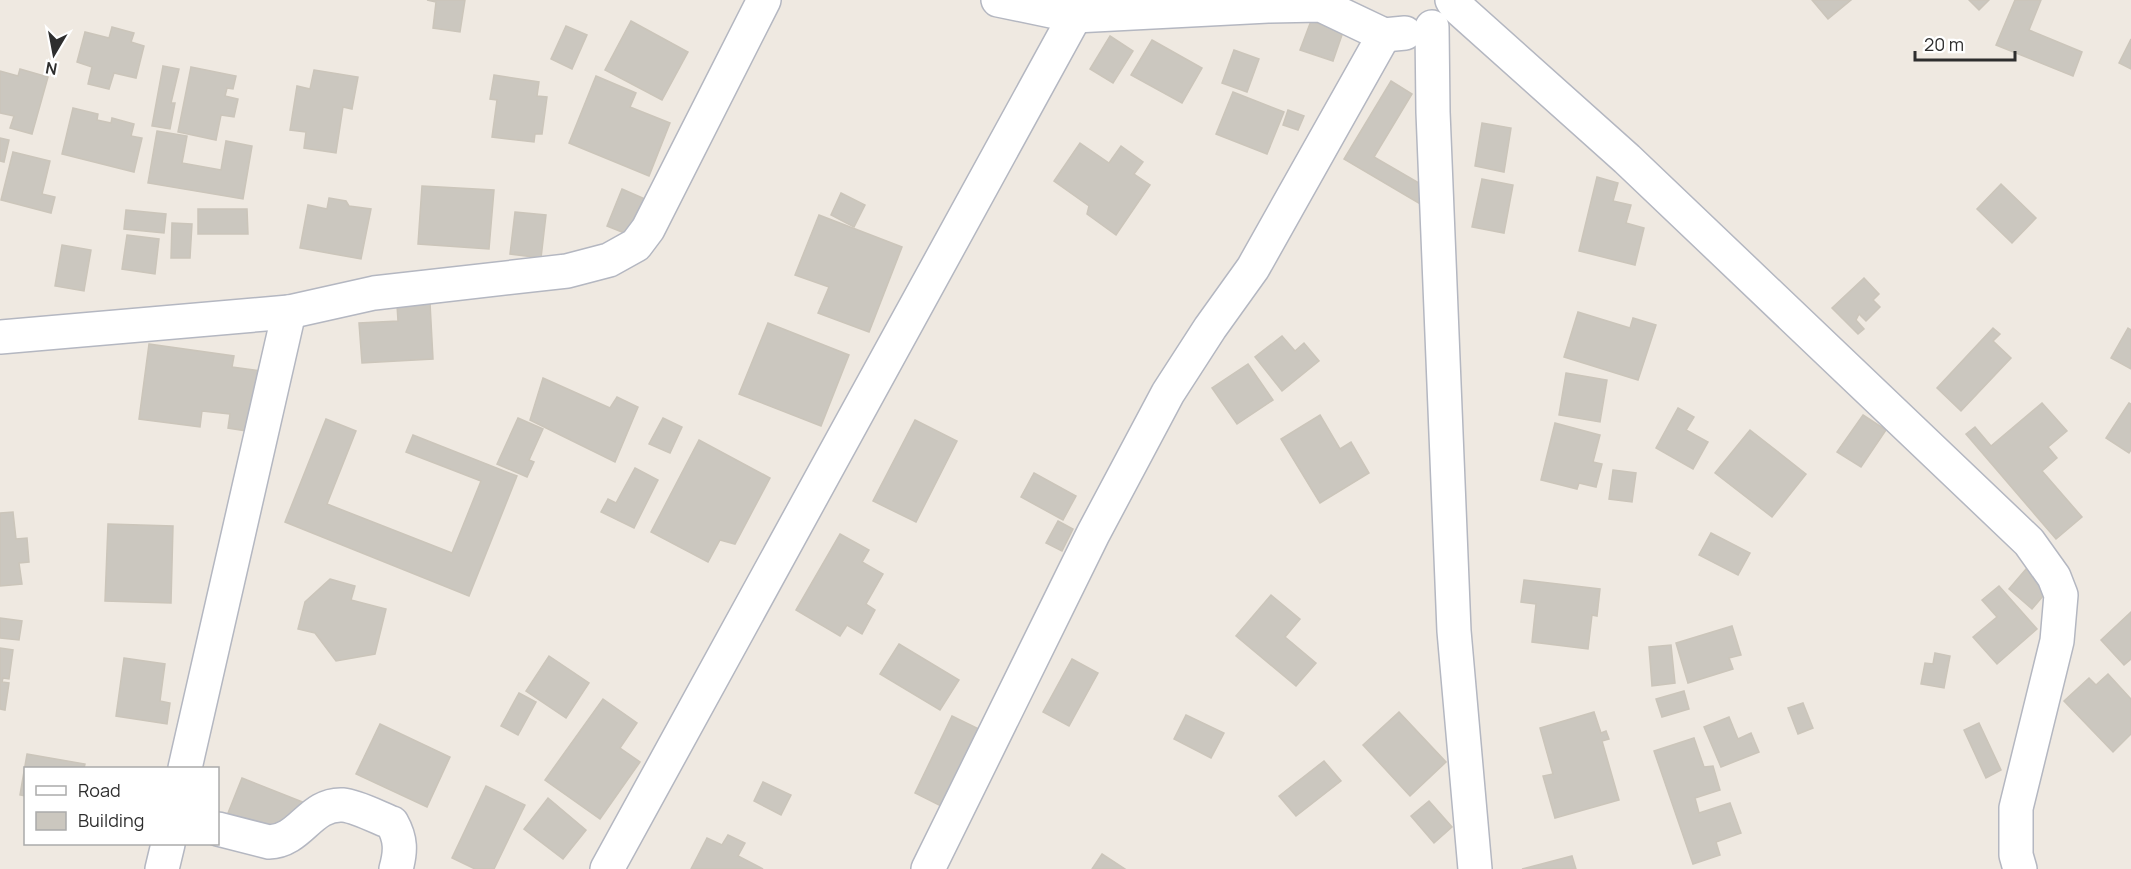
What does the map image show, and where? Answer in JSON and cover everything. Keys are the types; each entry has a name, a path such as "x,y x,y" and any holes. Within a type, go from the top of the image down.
{"street":[{"path":"0,338 289,312 374,293 567,271 609,260 636,245 648,229 764,0"},
{"path":"998,0 1075,16 1321,5 1384,35 1408,33 1447,11"},
{"path":"1447,11 1433,111 1454,631 1475,869"},
{"path":"1447,11 1635,167 2030,542 2054,577 2061,596 2057,641 2016,808 2016,855 2020,869"},
{"path":"607,869 1075,16"},
{"path":"928,869 1093,534 1168,393 1210,328 1253,268 1384,35"},
{"path":"184,767 289,312"},
{"path":"219,829 277,842 291,836 319,811 344,805 392,822 399,835 401,851 396,869"},
{"path":"162,869 168,845"}],"building":[{"path":"427,0 465,0 460,32 433,28 436,2"},
{"path":"1812,0 1851,0 1828,19"},
{"path":"1969,0 1989,0 1979,10"},
{"path":"2015,0 2041,0 2029,30 2082,52 2073,76 1996,45"},
{"path":"631,21 688,52 662,100 605,70"},
{"path":"1311,21 1343,32 1333,61 1300,50"},
{"path":"566,26 587,35 572,69 551,59"},
{"path":"112,27 134,33 131,42 144,46 136,78 114,73 109,89 88,84 92,67 77,62 85,32 109,38"},
{"path":"1110,36 1133,51 1113,83 1090,69"},
{"path":"2131,39 2131,69 2119,63"},
{"path":"1152,40 1202,68 1182,103 1131,75"},
{"path":"1234,50 1259,59 1247,92 1222,83"},
{"path":"163,66 179,69 171,103 175,103 170,129 152,126"},
{"path":"191,67 236,76 233,89 227,88 225,96 238,99 234,117 221,115 216,140 178,132"},
{"path":"20,69 48,77 32,134 10,128 14,116 0,113 0,71 18,76"},
{"path":"314,70 358,77 352,109 343,107 336,153 304,148 306,132 290,130 297,86 310,89"},
{"path":"494,75 539,82 537,96 547,97 542,134 535,134 534,142 492,137 497,100 490,99"},
{"path":"596,76 636,93 630,107 670,123 649,176 569,143"},
{"path":"1391,81 1412,94 1374,157 1431,190 1422,205 1344,159"},
{"path":"1233,92 1284,112 1267,154 1216,134"},
{"path":"73,108 98,114 97,120 111,123 112,118 134,124 131,136 142,138 134,172 62,154"},
{"path":"1288,110 1304,116 1298,130 1283,125"},
{"path":"1482,123 1511,128 1504,172 1475,166"},
{"path":"157,131 187,136 182,163 221,170 226,141 252,146 243,199 148,183"},
{"path":"0,138 9,140 4,162 0,161"},
{"path":"1080,143 1109,163 1121,146 1143,162 1134,174 1150,185 1116,235 1087,214 1089,206 1054,181"},
{"path":"13,152 50,161 42,194 55,197 51,213 1,200"},
{"path":"1597,177 1618,183 1613,201 1631,205 1626,223 1644,228 1635,265 1579,251"},
{"path":"1482,179 1513,185 1504,233 1472,227"},
{"path":"2001,184 2036,218 2012,243 1977,209"},
{"path":"422,186 494,190 489,249 418,244"},
{"path":"622,189 647,200 632,236 607,226"},
{"path":"841,193 865,205 854,227 831,215"},
{"path":"329,198 346,201 349,206 371,209 361,259 300,248 308,205 327,209"},
{"path":"198,209 247,209 248,234 198,234"},
{"path":"126,210 166,214 164,233 124,229"},
{"path":"515,212 546,215 541,258 510,254"},
{"path":"819,215 902,247 869,332 818,313 829,287 795,275"},
{"path":"172,223 192,224 190,258 171,258"},
{"path":"127,235 159,239 155,274 122,269"},
{"path":"62,245 91,250 84,291 55,286"},
{"path":"1864,278 1879,294 1873,300 1880,307 1866,321 1859,314 1856,320 1864,329 1858,334 1832,308"},
{"path":"430,303 433,359 362,363 359,323 398,321 397,305"},
{"path":"1578,312 1630,328 1633,318 1656,325 1638,380 1564,357"},
{"path":"768,323 849,355 821,426 739,394"},
{"path":"1993,328 2000,334 1993,341 2011,358 1961,411 1937,388"},
{"path":"2128,328 2131,330 2131,369 2111,358"},
{"path":"1282,336 1295,351 1304,343 1319,361 1282,391 1255,357"},
{"path":"149,344 234,356 232,367 268,372 260,433 228,428 230,414 202,411 200,427 139,419"},
{"path":"1248,364 1273,400 1237,424 1212,388"},
{"path":"1566,373 1607,380 1600,422 1559,415"},
{"path":"543,378 610,408 617,397 638,407 615,462 530,420"},
{"path":"2042,403 2067,431 2048,447 2057,458 2042,471 2082,517 2056,539 1966,434 1975,427 1991,446"},
{"path":"2129,403 2131,404 2131,450 2129,453 2106,438"},
{"path":"1678,408 1694,417 1686,430 1708,442 1693,469 1656,448"},
{"path":"1320,415 1340,449 1351,442 1369,473 1320,503 1281,439"},
{"path":"1863,415 1886,430 1861,467 1837,452"},
{"path":"518,418 543,429 529,460 534,462 527,477 497,464"},
{"path":"663,418 682,427 670,453 649,444"},
{"path":"326,419 356,431 327,504 452,553 481,481 406,452 413,435 517,476 469,596 285,522"},
{"path":"915,420 957,441 916,522 873,501"},
{"path":"1555,423 1600,435 1593,462 1602,464 1596,487 1579,483 1577,489 1541,480"},
{"path":"1750,430 1806,474 1772,517 1715,473"},
{"path":"699,440 770,478 735,544 720,540 708,562 651,532"},
{"path":"635,468 658,480 634,528 601,512 608,499 616,503"},
{"path":"1613,470 1636,473 1632,502 1609,499"},
{"path":"1034,473 1076,496 1063,520 1021,497"},
{"path":"13,512 16,539 27,538 29,562 19,563 22,584 0,586 0,513"},
{"path":"1058,521 1073,529 1062,551 1046,543"},
{"path":"108,524 173,526 171,603 105,601"},
{"path":"1711,533 1750,553 1738,575 1699,555"},
{"path":"840,534 869,550 862,562 883,574 866,604 875,610 862,634 847,625 840,636 796,610"},
{"path":"2026,569 2049,589 2032,609 2009,589"},
{"path":"330,579 355,586 351,600 386,609 375,654 336,661 315,633 298,629 305,602"},
{"path":"1524,580 1600,589 1597,616 1592,615 1588,649 1532,642 1536,604 1521,602"},
{"path":"1999,586 2037,629 1997,664 1973,637 1997,617 1982,600"},
{"path":"1271,595 1300,619 1285,637 1316,663 1296,686 1236,636"},
{"path":"2131,612 2131,659 2124,665 2101,640"},
{"path":"0,618 22,621 19,640 0,638"},
{"path":"1732,626 1741,655 1729,658 1733,669 1688,683 1676,643"},
{"path":"899,644 959,680 940,710 880,674"},
{"path":"1671,645 1675,683 1652,686 1649,647"},
{"path":"0,648 13,650 9,679 3,678 2,682 9,683 5,710 0,709"},
{"path":"1935,653 1950,656 1944,688 1921,684 1925,663 1933,664"},
{"path":"549,656 589,683 566,718 526,691"},
{"path":"124,658 165,664 160,701 170,703 167,724 116,716"},
{"path":"1072,659 1098,673 1069,726 1043,712"},
{"path":"2108,674 2131,699 2131,734 2113,752 2064,701 2089,678 2096,685"},
{"path":"1684,691 1689,709 1662,717 1656,699"},
{"path":"519,693 536,702 518,735 501,726"},
{"path":"603,699 637,723 620,748 640,762 600,819 545,780"},
{"path":"1803,703 1813,728 1798,734 1788,708"},
{"path":"1399,712 1446,762 1410,796 1363,745"},
{"path":"1594,712 1601,733 1606,731 1609,739 1602,741 1619,800 1555,818 1543,776 1553,774 1540,728"},
{"path":"1186,715 1224,733 1211,758 1174,739"},
{"path":"952,716 985,732 947,809 915,793"},
{"path":"1729,717 1738,739 1751,733 1759,752 1721,767 1704,727"},
{"path":"1979,723 2001,770 1986,778 1964,730"},
{"path":"380,724 450,757 427,807 356,774"},
{"path":"1694,738 1704,767 1713,766 1720,790 1695,798 1699,813 1730,803 1741,833 1716,842 1720,855 1693,864 1654,751"},
{"path":"27,754 85,764 84,767 25,767"},
{"path":"1324,761 1341,781 1296,816 1279,796"},
{"path":"24,772 24,796 20,795"},
{"path":"242,778 310,805 293,845 226,818"},
{"path":"763,782 791,795 781,815 754,801"},
{"path":"486,786 525,805 494,869 475,869 452,858"},
{"path":"548,798 586,830 563,859 524,829"},
{"path":"1429,801 1452,827 1434,843 1411,816"},
{"path":"728,835 745,843 738,856 763,869 691,869 707,838 722,845"},
{"path":"1102,854 1125,869 1092,869"},
{"path":"1572,856 1576,869 1522,869"}]}
